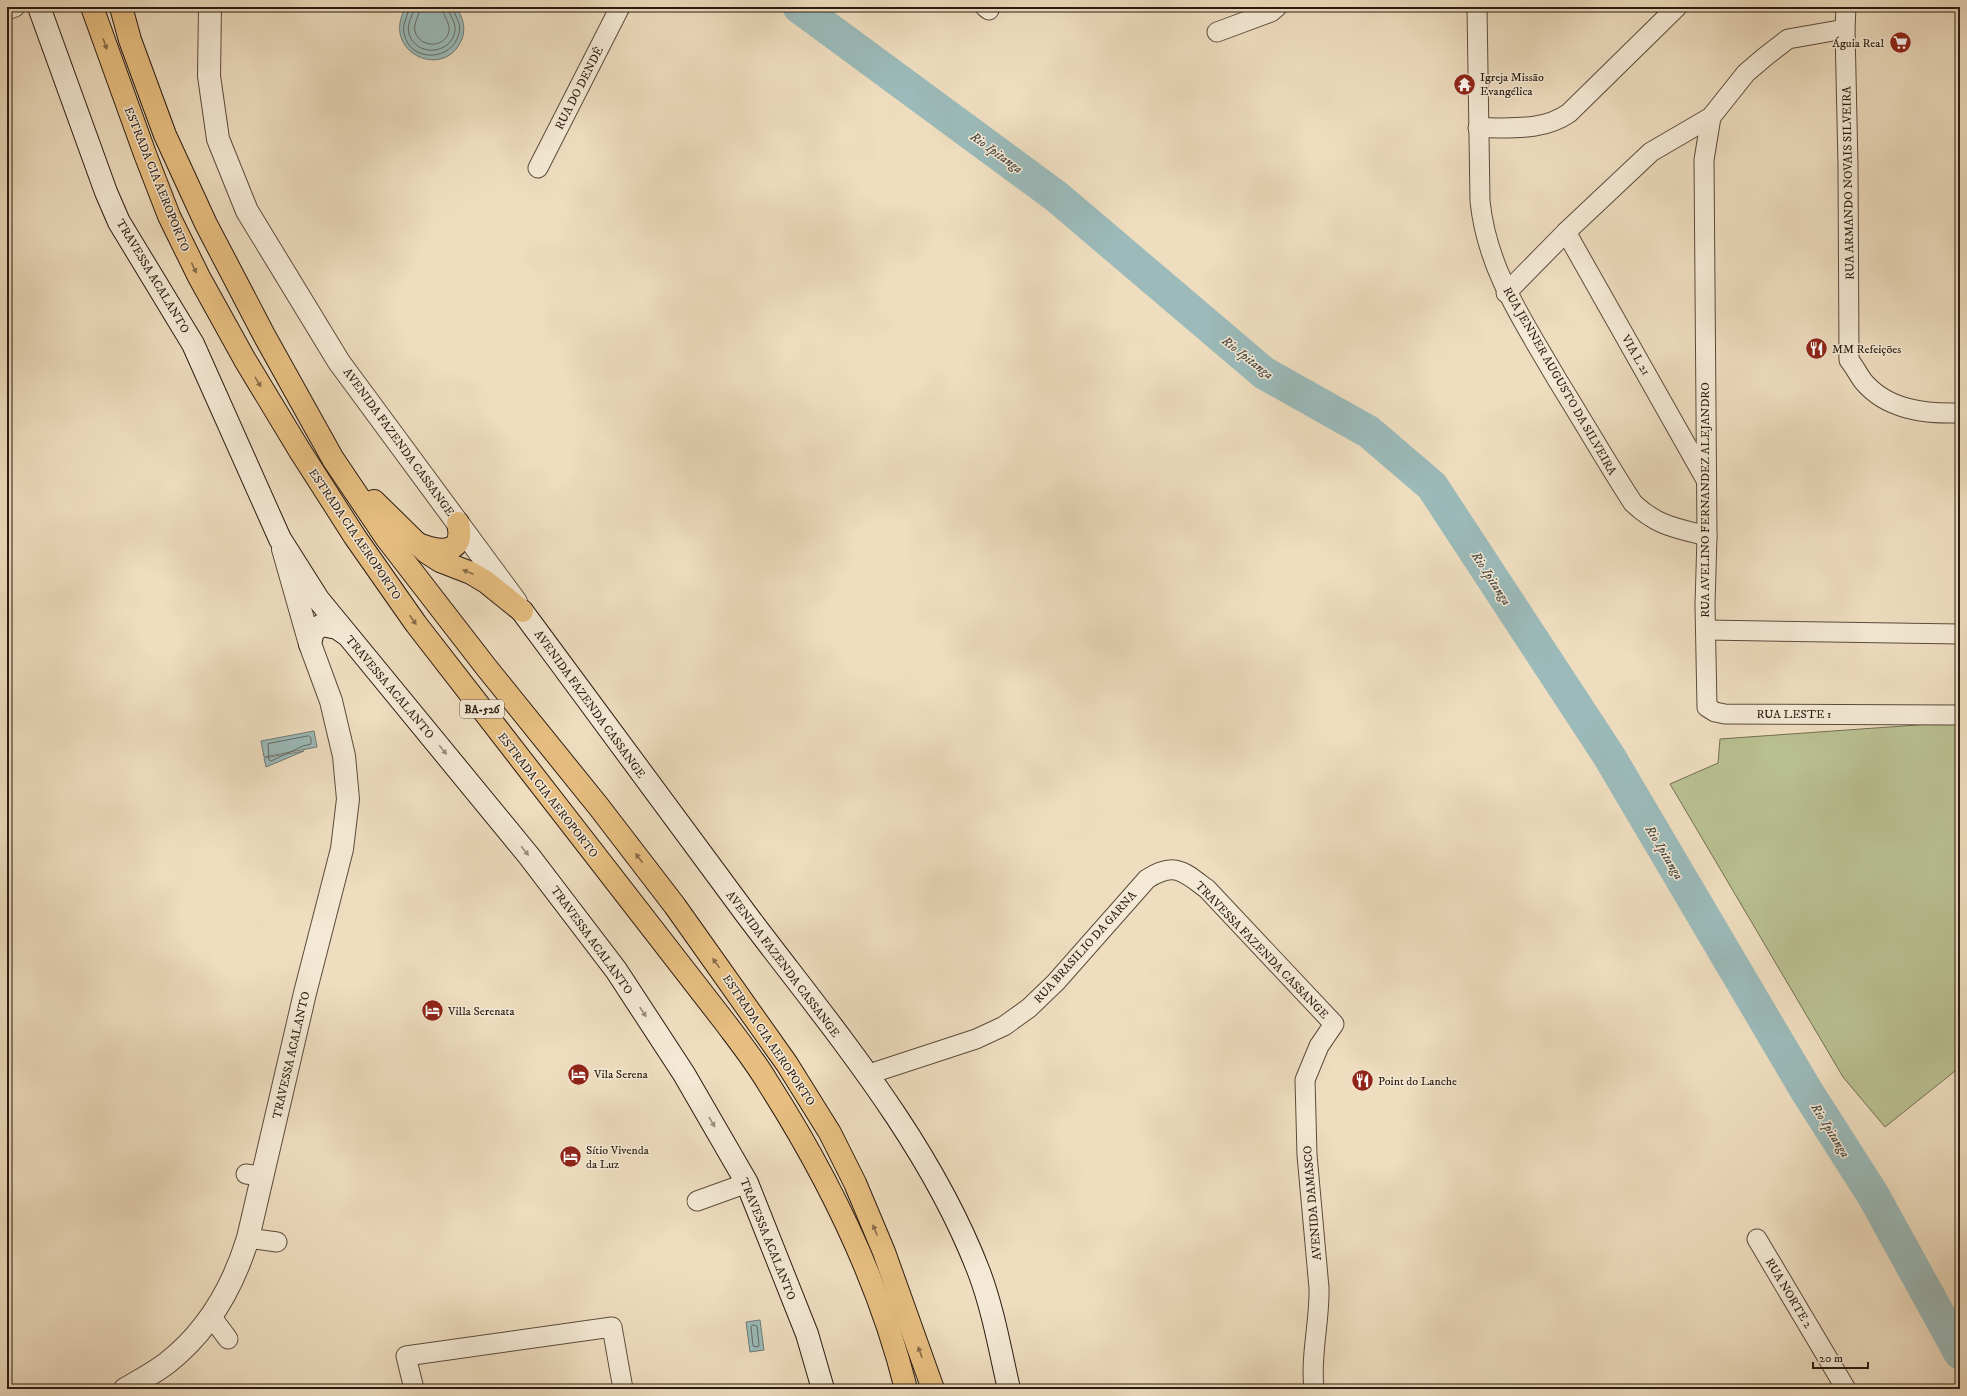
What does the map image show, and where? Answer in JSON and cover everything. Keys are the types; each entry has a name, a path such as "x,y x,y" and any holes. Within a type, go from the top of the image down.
{"highway":[{"name":"ESTRADA CIA AEROPORTO","path":"92,7 142,147 170,216 199,277 245,360 355,537 416,624 724,1021 767,1081 825,1179 865,1267 901,1368 906,1389"},
{"name":"ESTRADA CIA AEROPORTO","path":"120,7 164,136 206,224 256,321 333,459 387,539 486,667 599,807 675,906 787,1064 830,1134 855,1183 884,1252 933,1389"},
{"path":"333,459 417,543 440,561 471,573 486,582 522,611"},
{"path":"417,543 431,549 445,550 454,547 459,542 461,535 458,523"}],"main road":[{"name":"TRAVESSA ACALANTO","path":"39,7 106,192 119,222 193,344 280,539 310,644 331,701 344,756 347,805 342,849 305,993 254,1175 248,1238 232,1283 199,1325 167,1363 125,1389"},
{"name":"AVENIDA FAZENDA CASSANGE","path":"210,7 209,76 218,139 247,211 339,362 680,826 866,1074 926,1164 966,1241 980,1274 991,1312 1009,1389"},
{"name":"TRAVESSA ACALANTO","path":"280,539 318,599 514,837 616,970 684,1074 747,1182 807,1334 823,1389"},
{"path":"310,644 313,631 322,625 336,628 346,634"}],"street":[{"path":"7,10 15,7"},
{"name":"RUA DO DENDÊ","path":"538,168 620,7"},
{"path":"1217,32 1271,12 1277,7"},
{"name":"RUA JENNER AUGUSTO DA SILVEIRA","path":"1477,7 1478,128 1482,224 1489,251 1506,293 1633,503 1646,515 1662,524 1707,536"},
{"path":"1478,128 1538,126 1559,120 1569,113 1676,7"},
{"name":"RUA ARMANDO NOVAIS SILVEIRA","path":"1846,7 1849,360 1868,385 1884,398 1898,405 1913,411 1937,414 1960,414"},
{"path":"1506,293 1566,232 1651,152 1710,117 1746,73 1788,39 1845,29"},
{"name":"RUA AVELINO FERNANDEZ ALEJANDRO","path":"1710,117 1704,160 1707,536 1706,630 1960,634"},
{"name":"VIA L 21","path":"1566,232 1706,479"},
{"name":"RUA LESTE 1","path":"1706,630 1706,702 1707,707 1715,712 1725,714 1960,715"},
{"name":"TRAVESSA FAZENDA CASSANGE","path":"1147,879 1159,871 1168,869 1179,870 1207,889 1334,1024"},
{"name":"RUA BRASILIO DA GARNA","path":"866,1074 976,1039 1004,1026 1029,1008 1056,982 1147,879"},
{"name":"AVENIDA DAMASCO","path":"1314,1389 1314,1363 1319,1294 1307,1155 1305,1080 1319,1046 1334,1024"},
{"path":"697,1201 747,1182"},
{"path":"248,1238 277,1242"},
{"name":"RUA NORTE 2","path":"1757,1239 1846,1389"},
{"path":"199,1325 228,1339"},
{"path":"414,1389 406,1356 612,1327 623,1389"}],"green space":[{"path":"1960,722 1960,1067 1885,1127 1843,1077 1670,784 1718,763 1720,739"}],"water":[{"path":"406,7 456,7 462,19 464,31 462,39 454,52 442,58 430,60 418,56 407,48 401,37 400,23"},
{"path":"314,731 317,747 264,757 261,741"},
{"path":"304,751 266,767 264,758"},
{"path":"760,1320 764,1350 750,1352 746,1322"}],"waterway":[{"name":"Rio Ipitanga","path":"799,7 1057,197 1264,373 1369,432 1432,486 1609,756 1806,1090 1873,1195 1960,1353"}],"place":[{"name":"Águia Real","path":"1900,43"},
{"name":"Igreja Missão Evangélica","path":"1465,84"},
{"name":"MM Refeições","path":"1816,349"},
{"name":"Villa Serenata","path":"432,1011"},
{"name":"Vila Serena","path":"579,1074"},
{"name":"Point do Lanche","path":"1363,1081"},
{"name":"Sítio Vivenda da Luz","path":"570,1157"}]}
